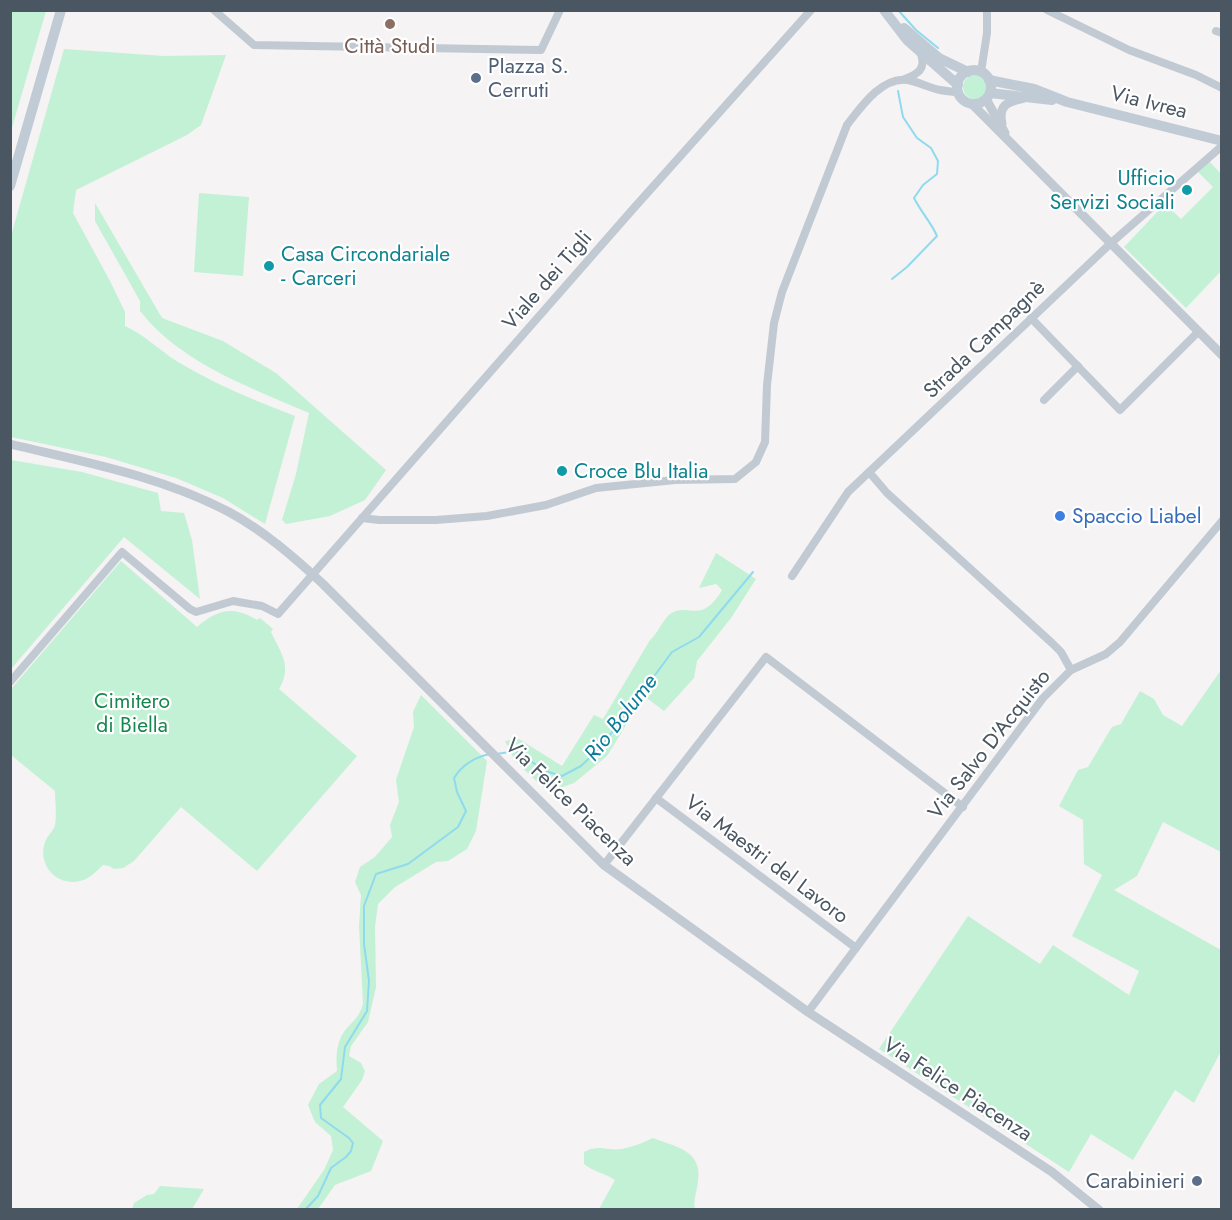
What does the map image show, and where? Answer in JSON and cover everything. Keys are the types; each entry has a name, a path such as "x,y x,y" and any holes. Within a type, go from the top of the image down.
{"main road":[{"path":"10,186 61,10"},
{"path":"886,13 939,58 968,72 985,76 988,96 977,104 963,100 958,89 920,53 886,13"},
{"path":"958,89 960,80 968,72"},
{"name":"Via Ivrea","path":"985,76 1034,89 1067,102 1221,141"},
{"name":"Via Ivrea","path":"988,96 1067,102"}],"street":[{"path":"214,10 254,45 530,50 541,50 560,10"},
{"name":"Viale dei Tigli","path":"10,682 122,552 196,612 233,601 262,606 278,614 811,10"},
{"path":"985,76 987,10"},
{"path":"1047,10 1129,50 1196,75 1221,88"},
{"path":"362,518 436,520 487,516 546,505 596,488 675,480 735,479 756,462 765,442 767,385 774,324 782,292 847,125 865,102 879,89 916,75 924,63 920,53"},
{"path":"902,80 910,80 940,90 958,89"},
{"path":"988,96 1002,129 1018,152"},
{"path":"1002,129 1000,114 1003,108 1010,102 1024,98"},
{"path":"972,104 1221,355"},
{"name":"Strada Campagnè","path":"792,576 848,492 1031,318 1221,146"},
{"path":"1031,318 1120,410 1198,332"},
{"path":"1044,400 1078,366"},
{"name":"Via Felice Piacenza","path":"13,445 147,479 189,494 230,512 276,542 313,575 502,761 604,865 808,1012 1052,1172 1099,1209"},
{"path":"869,472 887,493 1052,643 1061,652 1071,670"},
{"name":"Via Salvo D'Acquisto","path":"808,1012 1043,698 1071,670 1106,654 1119,642 1221,521"},
{"path":"604,865 766,657 963,807"},
{"name":"Via Maestri del Lavoro","path":"656,798 856,948"}],"green space":[{"path":"10,11 46,11 11,131"},
{"path":"64,49 164,56 226,55 201,125 187,135 76,190 73,213 125,312 125,326 206,378 295,416 265,524 223,498 176,478 106,457 11,437 11,236"},
{"path":"975,75 984,78 987,87 984,96 975,99 966,96 963,87 966,78"},
{"path":"1208,160 1221,174 1221,271 1186,308 1124,247 1165,204 1181,219 1213,187 1197,171"},
{"path":"199,193 249,197 243,276 194,272"},
{"path":"95,203 162,318 223,341 276,373 386,470 365,500 330,516 286,524 282,520 296,474 309,413 217,372 175,345 157,329 140,311 140,301 95,221"},
{"path":"11,460 82,472 158,493 161,511 184,513 192,540 200,599 124,537 11,669"},
{"path":"716,553 756,579 731,618 697,661 694,678 664,711 644,696 607,756 574,783 548,792 515,761 505,741 519,739 562,766 594,715 603,719 650,640 667,617 678,610 705,609 718,596 722,590 716,584 699,588"},
{"name":"Cimitero di Biella","path":"121,561 197,627 218,613 232,611 257,620 260,618 273,629 271,632 284,659 285,673 279,689 357,756 257,871 181,807 134,861 123,868 114,869 103,865 86,879 72,882 60,879 46,865 43,853 47,838 55,825 55,791 11,755 11,689"},
{"path":"1221,670 1221,852 1163,822 1137,876 1114,890 1221,950 1221,1051 1194,1103 1175,1090 1133,1160 1091,1134 1069,1172 879,1049 968,916 1040,964 1053,945 1129,995 1139,971 1072,936 1102,875 1084,864 1083,820 1059,806 1078,770 1088,767 1112,727 1121,724 1140,691 1154,699 1163,715 1182,726"},
{"path":"421,695 487,761 476,831 467,849 448,861 436,862 395,887 378,904 375,927 376,987 368,1022 351,1046 349,1056 361,1063 365,1071 362,1080 343,1107 383,1141 371,1171 335,1185 318,1209 297,1209 324,1170 333,1150 331,1136 315,1122 308,1105 319,1084 337,1071 339,1041 363,1004 359,926 361,895 355,882 360,867 375,857 392,837 390,825 399,802 396,780 414,727 413,712"},
{"path":"653,1138 679,1147 692,1156 698,1171 695,1209 599,1209 615,1180 584,1164 584,1152 599,1148 621,1149"},
{"path":"160,1186 204,1189 192,1209 132,1209 134,1203 147,1195 154,1194"}],"waterway":[{"name":"Rio Bolume","path":"898,10 916,30 938,48"},
{"name":"Rio Bolume","path":"892,279 937,236 914,198 923,185 937,174 938,161 931,148 917,138 903,117 898,91"},
{"name":"Rio Bolume","path":"496,754 516,751 545,771 562,776 581,766 601,747 635,695 652,679 672,652 699,637 753,572"},
{"name":"Rio Bolume","path":"305,1210 318,1196 331,1168 346,1157 353,1143 321,1118 320,1105 341,1079 345,1047 367,1011 369,981 364,944 364,906 376,874 408,864 458,827 466,811 457,792 454,778 470,762 490,754"}],"place":[{"name":"Città Studi","path":"390,24"},
{"name":"PIazza S. Cerruti","path":"476,78"},
{"name":"Ufficio Servizi Sociali","path":"1187,190"},
{"name":"Casa Circondariale - Carceri","path":"269,266"},
{"name":"Croce Blu Italia","path":"562,471"},
{"name":"Spaccio Liabel","path":"1060,516"},
{"name":"Carabinieri","path":"1197,1181"}]}
